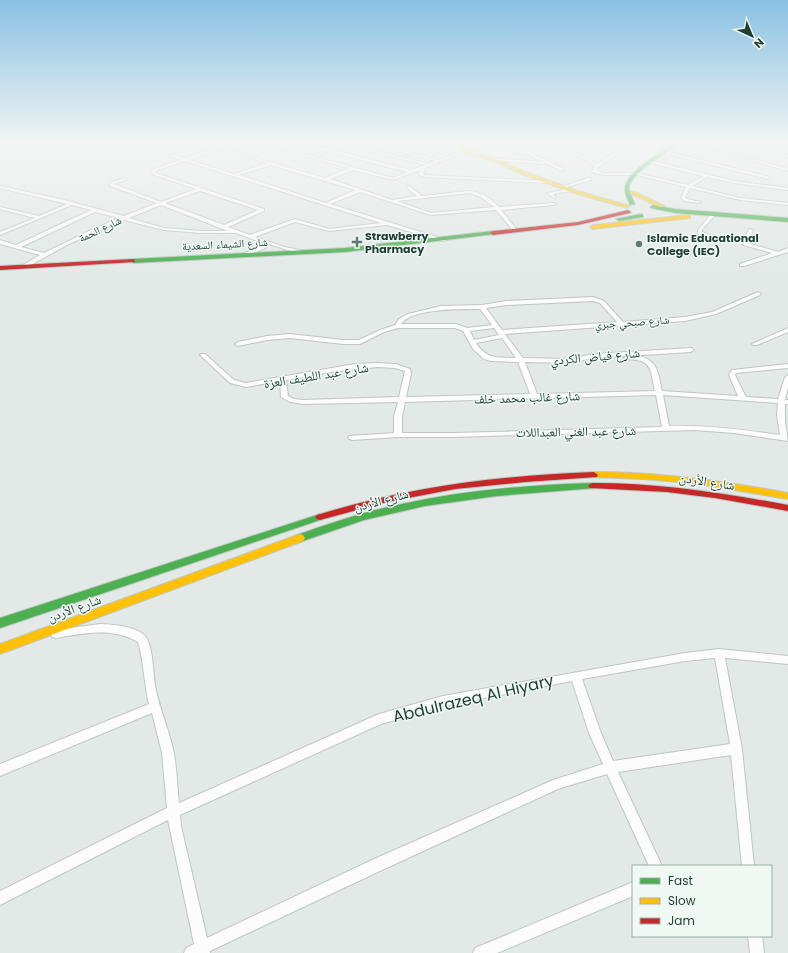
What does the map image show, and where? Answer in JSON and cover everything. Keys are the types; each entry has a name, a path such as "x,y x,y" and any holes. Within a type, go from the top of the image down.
{"main road":[{"path":"560,186 594,200 628,208 651,208 712,216 724,215"},
{"path":"628,208 627,188 631,189 648,201 662,206 699,214"},
{"path":"631,189 651,208"},
{"path":"628,208 642,216"},
{"name":"شارع الشيماء السعدية","path":"0,268 345,250 577,223 628,208"},
{"name":"شارع الشيماء السعدية","path":"447,239 478,238 569,228 642,216 651,208"},
{"path":"569,228 590,227 699,214 788,221"},
{"name":"شارع الأردن","path":"0,623 340,510 374,501 445,487 560,476 636,474 689,480 788,496"},
{"name":"شارع الأردن","path":"0,649 262,552 381,512 454,497 567,487 634,486 664,488 724,496 788,508"},
{"path":"0,639 6,640 177,579 194,578"},
{"path":"0,631 8,625 57,603"}],"street":[{"path":"118,186 250,237 302,252"},
{"path":"193,186 262,210 224,227"},
{"path":"272,186 417,233 447,239"},
{"path":"349,186 431,214 554,204"},
{"path":"554,197 549,193 569,190 575,186"},
{"path":"0,187 177,231 238,232"},
{"path":"409,187 421,197"},
{"path":"699,202 686,200 683,197 683,194 690,187 740,198 788,204"},
{"path":"759,187 788,190"},
{"name":"شارع الحمة","path":"25,266 122,218 201,189"},
{"path":"326,204 360,190"},
{"path":"391,200 475,192 483,195 498,209 516,231"},
{"path":"0,234 71,204"},
{"path":"0,208 38,217"},
{"path":"0,214 9,210"},
{"path":"16,247 95,210"},
{"path":"708,236 700,233 700,230 712,216"},
{"path":"250,237 295,220 330,230 388,224"},
{"path":"751,230 745,244 777,253"},
{"path":"414,243 417,233"},
{"path":"0,242 45,255"},
{"path":"245,255 260,250 265,246 266,242"},
{"path":"742,265 788,250"},
{"name":"شارع صبحي جبري","path":"472,342 502,334 621,322 697,317 714,312 758,294"},
{"path":"397,326 401,320 410,315 448,307 482,307 506,303 593,299 602,302 621,322"},
{"path":"482,307 521,360 534,396"},
{"path":"238,344 290,336 343,342 360,342 382,331 397,326 456,326 466,330 496,326"},
{"name":"شارع فياض الكردي","path":"466,330 472,342 488,359 569,361 594,356 691,350"},
{"path":"755,344 788,330"},
{"name":"شارع عبد اللطيف العزة","path":"203,356 223,375 236,383 246,385 352,367 399,366 408,370 403,401"},
{"path":"569,361 581,362 625,358 642,359 647,361 653,368 666,428"},
{"path":"743,399 732,375 734,372 788,366"},
{"path":"786,439 780,418 788,377"},
{"name":"شارع غالب محمد خلف","path":"283,379 284,395 289,400 295,402 403,401 659,393 784,402"},
{"path":"398,435 398,417 403,401"},
{"name":"شارع عبد الغني العبداللات","path":"352,438 398,435 422,436 511,432 600,432 666,428 727,430 786,439"},
{"path":"30,638 87,629 109,628 125,630 142,639 145,649 150,687 168,753 175,826 203,950"},
{"path":"719,653 736,749 748,865"},
{"name":"Abdulrazeq Al Hiyary","path":"0,898 174,811 379,719 443,701 685,657 719,653 788,660"},
{"path":"576,676 595,733 656,865"},
{"path":"0,770 155,706"},
{"path":"191,953 203,950 377,865 557,784 610,767 736,749"},
{"path":"480,953 632,889"},
{"path":"755,937 757,953"}],"traffic: fast":[{"path":"627,186 632,204"},
{"path":"653,207 675,211 788,220"},
{"path":"619,219 641,216"},
{"path":"133,261 345,250 493,233"},
{"path":"300,538 363,517 425,502 497,492 593,486"},
{"path":"0,623 320,517"}],"traffic: slow":[{"path":"561,186 627,206"},
{"path":"633,193 662,206"},
{"path":"593,227 688,217"},
{"path":"594,475 643,476 692,480 788,496"},
{"path":"0,649 300,538"}],"traffic: jam":[{"path":"493,233 578,223 612,217 628,212"},
{"path":"0,268 133,261"},
{"path":"320,517 387,499 455,486 559,476 594,475"},
{"path":"593,486 667,489 715,495 788,508"}],"place":[{"name":"Strawberry Pharmacy","path":"357,242"},
{"name":"Islamic Educational College (IEC)","path":"639,244"}]}
